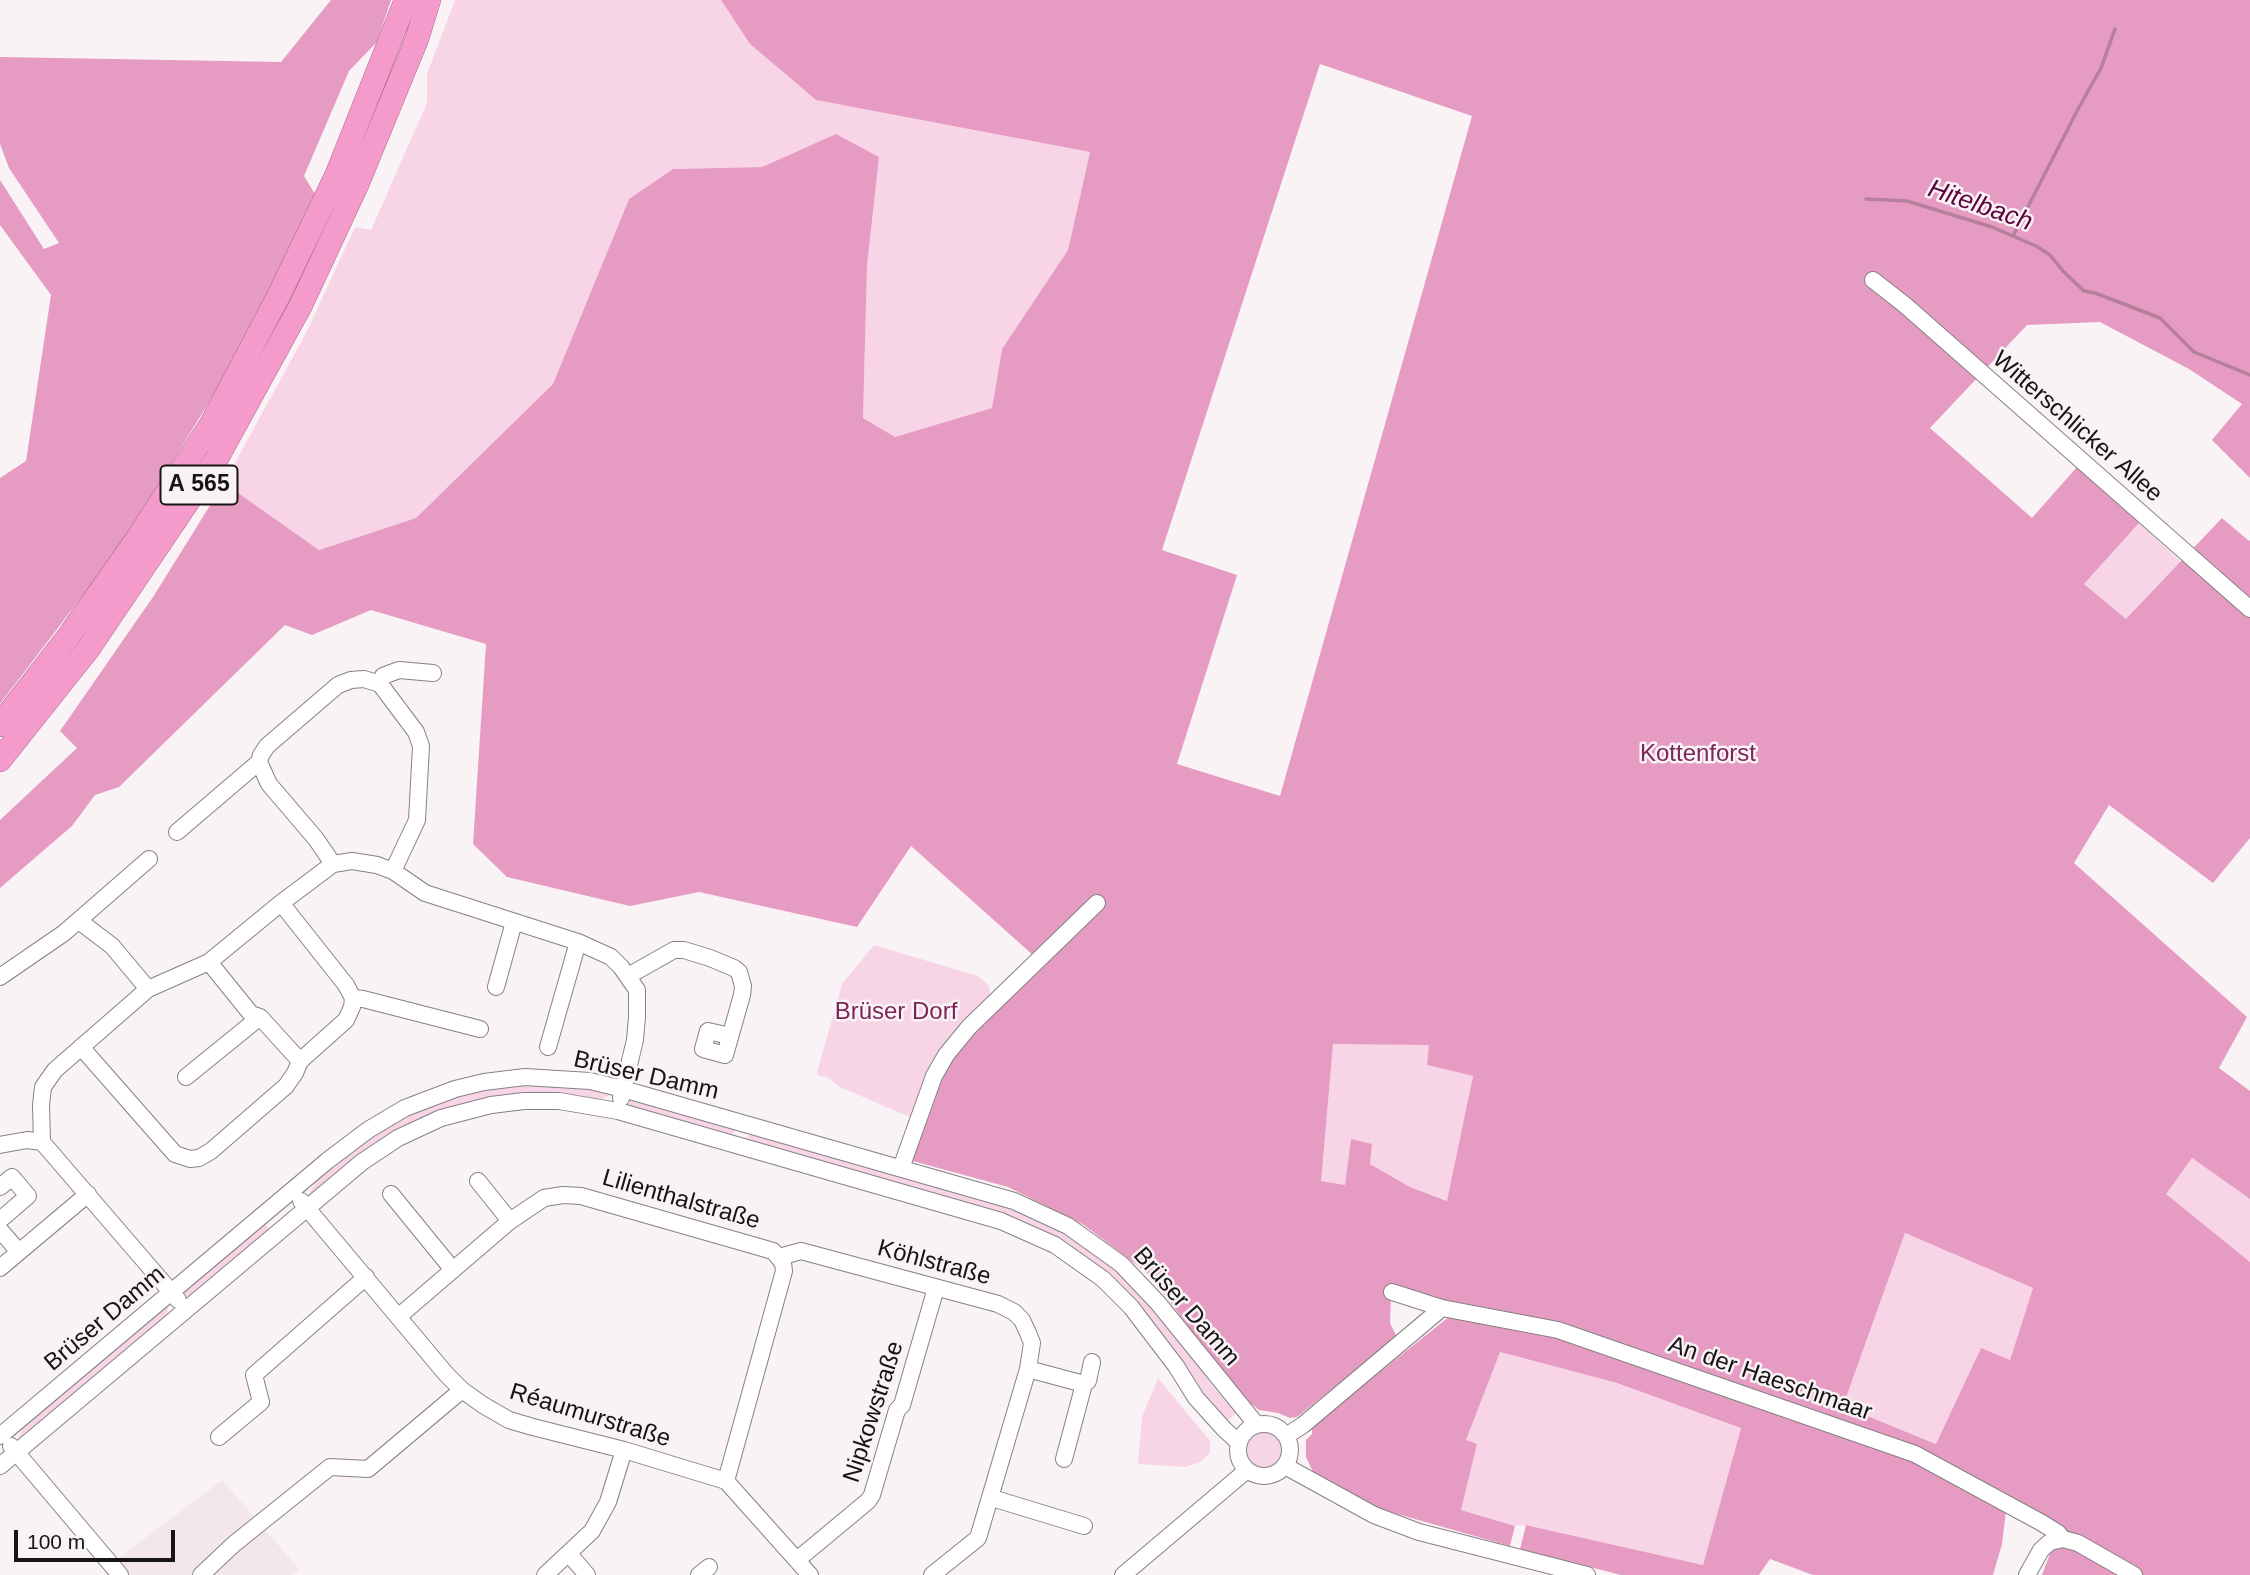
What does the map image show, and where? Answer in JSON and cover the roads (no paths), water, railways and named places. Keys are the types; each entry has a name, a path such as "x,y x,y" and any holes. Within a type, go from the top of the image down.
{"highway":[{"name":"A 565","path":"0,725 71,633 137,539 210,426 279,295 337,174 406,0"},
{"name":"A 565","path":"0,760 89,648 216,460 301,305 357,186 390,108 429,0"}],"street":[{"name":"Witterschlicker Allee","path":"1873,280 1905,305 2250,609"},
{"path":"380,684 383,676 399,670 433,673"},
{"path":"177,832 259,762 267,746 338,685 364,679 380,684 416,732 421,746 417,820 393,871"},
{"path":"259,762 269,784 316,839 333,864"},
{"path":"0,977 79,921 149,859"},
{"path":"186,1310 41,1142 43,1087 55,1070 148,989 209,962 333,864 367,862 393,871 425,893 578,942 611,957 637,990 635,1040 618,1111"},
{"path":"81,1047 175,1154 190,1159 199,1158 211,1151 286,1086 300,1061 346,1020 353,998 346,985 281,903"},
{"path":"901,1168 934,1076 946,1055 969,1027 1097,904"},
{"path":"79,921 112,946 148,989"},
{"path":"496,986 514,922"},
{"path":"548,1047 578,942"},
{"path":"628,976 674,950 684,950 734,968 743,978 743,986 730,1036"},
{"path":"209,962 251,1014 260,1017 300,1061"},
{"path":"353,998 480,1028"},
{"path":"186,1077 260,1017"},
{"name":"Brüser Damm","path":"1,1436 368,1130 405,1108 456,1089 484,1082 526,1077 590,1081 623,1089 1014,1201 1068,1226 1121,1264 1158,1303 1256,1424 1273,1425 1286,1436"},
{"name":"Brüser Damm","path":"0,1466 362,1162 383,1148 412,1131 458,1112 524,1101 559,1101 618,1111 1002,1221 1055,1245 1103,1279 1131,1307 1176,1366 1196,1398 1238,1442 1238,1458 1246,1471"},
{"path":"0,1145 27,1140 41,1142"},
{"path":"0,1187 12,1177 28,1196 0,1220"},
{"path":"478,1181 510,1221"},
{"name":"Réaumurstraße","path":"293,1191 462,1390 509,1420 624,1450 726,1481"},
{"path":"0,1268 88,1194"},
{"path":"391,1194 453,1270"},
{"name":"Lilienthalstraße","path":"398,1317 510,1221 544,1198 581,1196 766,1248 779,1256 784,1271 726,1481"},
{"path":"0,1230 19,1252"},
{"name":"Köhlstraße","path":"779,1256 801,1251 998,1304 1014,1312 1022,1320 1032,1343 1028,1369 978,1538 932,1575"},
{"path":"219,1437 261,1402 254,1374 366,1277"},
{"name":"Nipkowstraße","path":"802,1570 872,1495 936,1288"},
{"name":"An der Haeschmaar","path":"1392,1292 1442,1308 1558,1330 1915,1454 2042,1523 2062,1535 2063,1539 2078,1543 2134,1575"},
{"path":"1123,1575 1246,1471 1254,1475 1271,1476 1285,1466 1290,1451 1286,1436 1303,1425 1442,1308"},
{"path":"1064,1459 1084,1384 1093,1362"},
{"path":"1028,1369 1084,1384"},
{"path":"201,1575 234,1544 330,1467 368,1469 462,1390"},
{"path":"1238,1442 1245,1431 1256,1424"},
{"path":"1,1436 120,1575"},
{"path":"545,1575 570,1555 592,1531 608,1502 624,1450"},
{"path":"1285,1466 1374,1515 1419,1531 1587,1575"},
{"path":"726,1481 802,1570"},
{"path":"992,1498 1084,1525"},
{"path":"2027,1575 2041,1550 2050,1542 2063,1539"},
{"path":"570,1555 587,1575"}],"waterway":[{"path":"2013,236 2101,68 2115,29"},
{"name":"Hitelbach","path":"1866,199 1907,201 1992,227 2036,246 2050,255 2084,291 2160,318 2194,352 2250,375"}],"park label":[{"name":"Kottenforst","path":"1698,754"},
{"name":"Brüser Dorf","path":"896,1012"}]}
